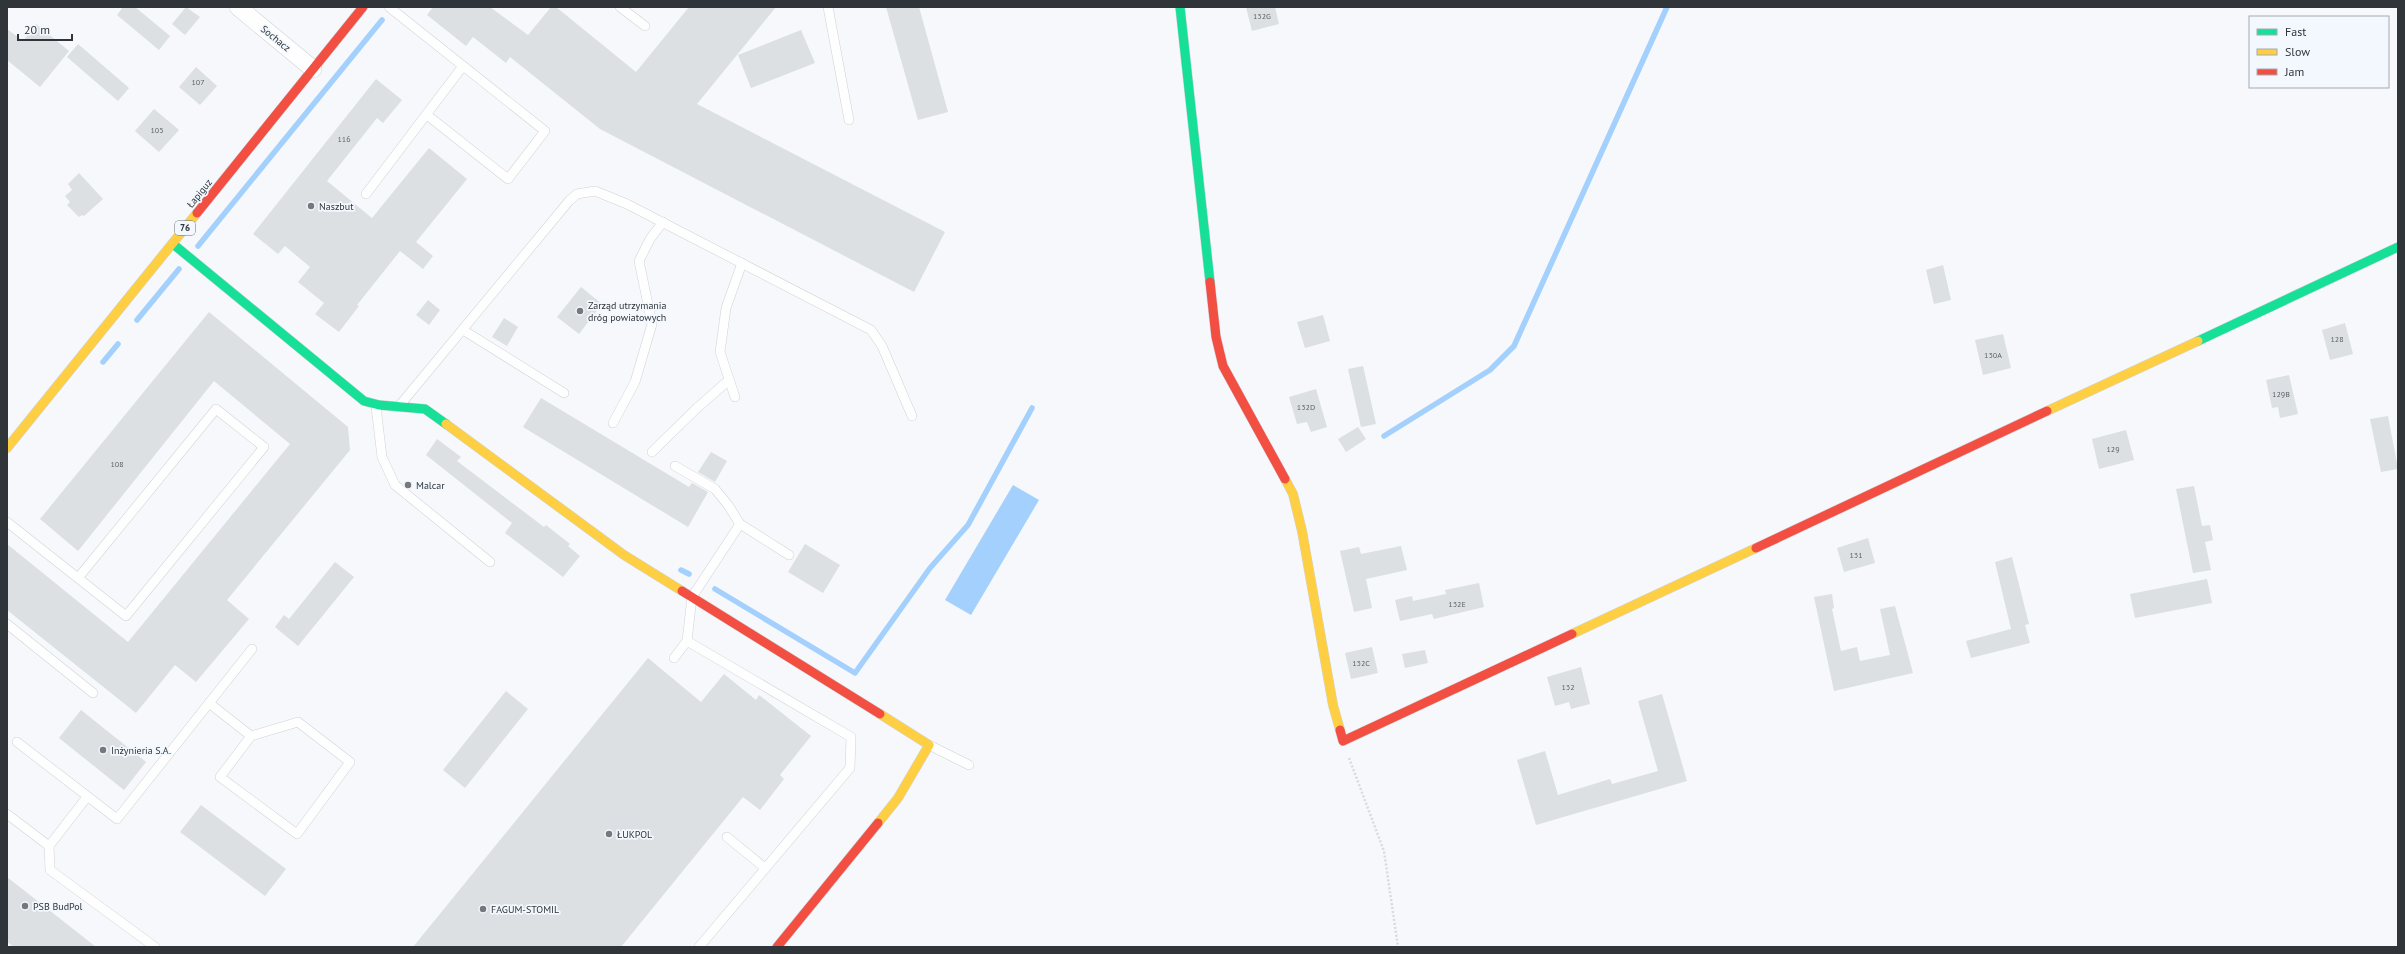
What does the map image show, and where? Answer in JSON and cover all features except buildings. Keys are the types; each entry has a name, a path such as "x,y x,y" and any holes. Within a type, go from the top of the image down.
{"street":[{"name":"Sochacz","path":"238,7 313,69"},
{"name":"Łapiguz","path":"7,448 363,7"},
{"path":"1180,7 1216,337 1221,358 1232,385 1262,434 1293,494 1302,531 1333,706 1343,741 2398,247"},
{"path":"172,244 358,396 376,407 399,406 425,409 624,555 929,745 898,798 777,947"}],"lane":[{"path":"390,7 545,131 508,178 427,115"},
{"path":"620,7 645,26"},
{"path":"828,7 849,120"},
{"path":"366,194 463,66"},
{"path":"399,406 463,330 560,210 577,194 595,191 607,194 663,222 871,330 882,346 912,416"},
{"path":"613,422 635,382 652,324 639,261 650,239 663,222"},
{"path":"735,398 720,352 726,308 742,263"},
{"path":"463,330 564,393"},
{"path":"652,452 697,408 729,380"},
{"path":"376,407 382,457 396,485 490,562"},
{"path":"7,522 126,616 264,447 216,409 78,578"},
{"path":"675,466 714,489 728,504 740,524 789,555"},
{"path":"674,658 687,641 692,597 740,524"},
{"path":"7,624 93,693"},
{"path":"687,641 851,737 850,768 699,947"},
{"path":"17,742 117,819 252,649"},
{"path":"209,703 251,736"},
{"path":"298,722 350,762 296,834 220,777 251,736 298,722"},
{"path":"929,745 969,765"},
{"path":"88,796 49,846 50,870 155,947"},
{"path":"7,814 49,846"},
{"path":"726,837 766,868"}],"path":[{"path":"1343,741 1384,851 1398,947"}],"water":[{"path":"1013,485 1039,500 971,615 945,600"}],"waterway":[{"path":"1384,436 1490,370 1514,346 1667,7"},
{"path":"198,246 382,20"},
{"path":"137,320 179,269"},
{"path":"103,362 118,344"},
{"path":"715,589 855,673 930,568 968,525 1032,408"},
{"path":"681,570 689,574"}],"traffic: fast":[{"path":"1180,7 1210,282"},
{"path":"173,244 364,401 379,405 425,409 446,424"},
{"path":"2198,341 2398,247"}],"traffic: slow":[{"path":"7,448 197,213"},
{"path":"2047,411 2198,341"},
{"path":"446,424 624,555 682,591"},
{"path":"1285,479 1293,494 1302,531 1333,705 1340,730"},
{"path":"1572,634 1756,548"},
{"path":"878,823 898,798 929,745 880,714"}],"traffic: jam":[{"path":"197,213 363,7"},
{"path":"1210,282 1216,337 1223,366 1285,479"},
{"path":"1756,548 2047,411"},
{"path":"682,591 880,714"},
{"path":"1340,730 1343,741 1572,634"},
{"path":"777,947 878,823"}],"place":[{"name":"Naszbut","path":"311,206"},
{"name":"Zarząd utrzymania dróg powiatowych","path":"580,311"},
{"name":"Malcar","path":"408,485"},
{"name":"Inżynieria S.A.","path":"103,750"},
{"name":"ŁUKPOL","path":"609,834"},
{"name":"PSB BudPol","path":"25,906"},
{"name":"FAGUM-STOMIL","path":"483,909"}]}
